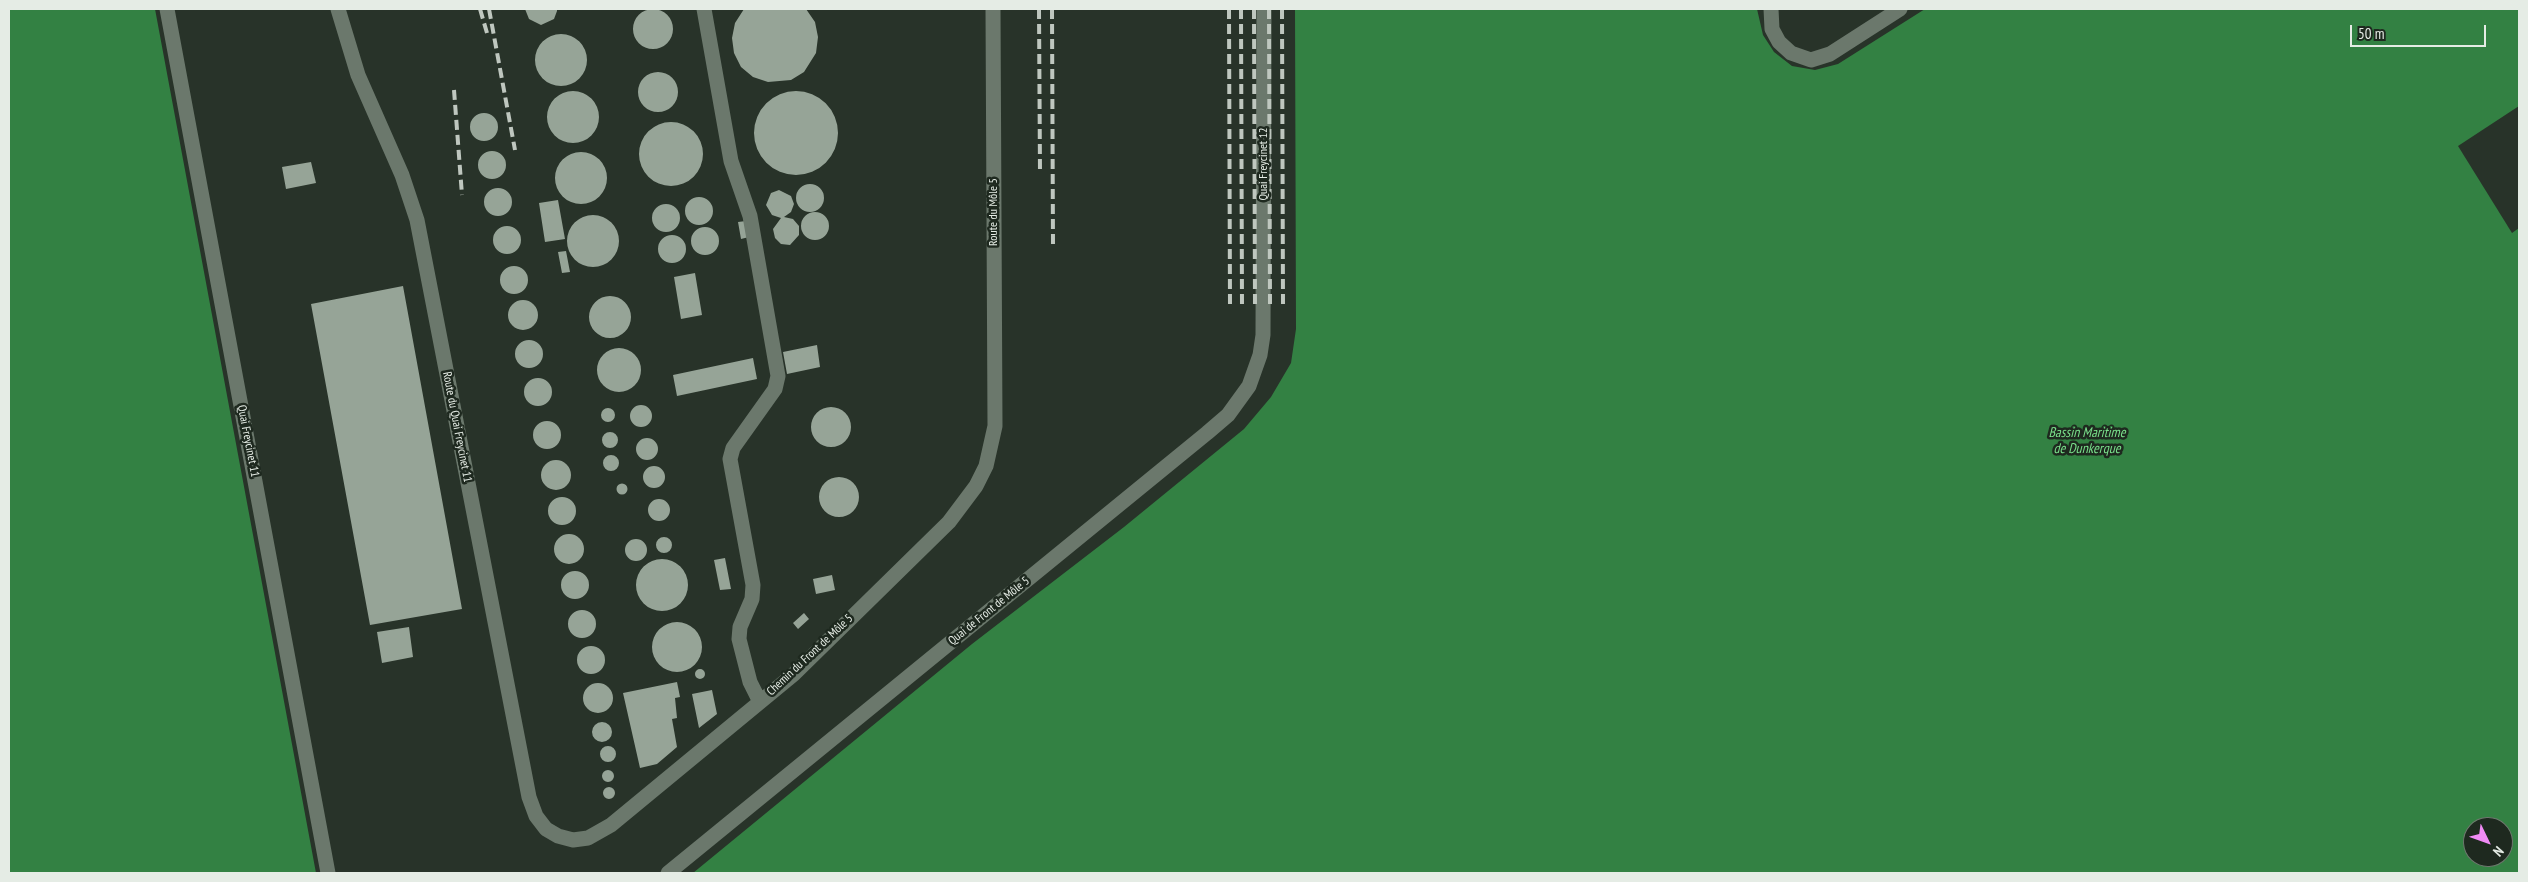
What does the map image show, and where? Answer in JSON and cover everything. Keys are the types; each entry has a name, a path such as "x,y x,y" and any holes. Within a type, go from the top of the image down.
{"street":[{"name":"Quai Freycinet 11","path":"167,9 328,873"},
{"name":"Route du Quai Freycinet 11","path":"338,9 358,75 402,175 421,235 529,797 540,823 552,833 566,839"},
{"path":"704,9 730,161 750,216 778,376 775,389 732,448 730,459 753,585 752,599 740,627 739,639 750,682 760,702"},
{"name":"Route du Môle 5","path":"993,9 995,416"},
{"name":"Quai Freycinet 12","path":"1263,318 1264,9"},
{"path":"1771,9 1772,29 1785,49 1803,59 1818,59 1830,54 1900,9"},
{"name":"Quai de Front de Môle 5","path":"668,873 1228,415 1249,386 1255,373 1260,355 1263,318"},
{"name":"Chemin du Front de Môle 5","path":"566,839 588,838 603,831 805,664 957,513 971,495 986,466 994,436 995,416"}],"water":[{"path":"9,9 155,9 316,873 9,873"},
{"name":"Bassin Maritime de Dunkerque","path":"1295,9 1757,9 1763,35 1774,52 1792,66 1815,70 1838,64 1925,9 2519,9 2519,873 693,873 972,644 1124,527 1244,429 1271,397 1291,363 1296,329"}],"pier":[{"path":"2519,106 2519,228 2512,233 2458,146"}],"building":[{"path":"525,9 557,9 557,11 554,19 541,25 529,19"},
{"path":"657,9 664,12 670,18 673,29 672,37 664,46 657,49 649,49 642,46 634,37 633,25 636,18 645,10"},
{"path":"744,9 806,9 815,22 818,37 816,53 804,72 791,80 768,82 753,77 741,67 734,53 732,38 735,23"},
{"path":"561,34 571,36 579,42 585,50 587,60 585,70 579,78 571,84 561,86 551,84 543,78 537,70 535,60 537,50 543,42 551,36"},
{"path":"662,72 669,75 675,81 678,92 677,100 669,109 662,112 654,112 647,109 639,100 638,88 641,81 650,73"},
{"path":"573,91 583,93 591,99 597,107 599,117 597,127 591,135 583,141 573,143 563,141 555,135 549,127 547,117 549,107 555,99 563,93"},
{"path":"796,91 819,98 831,110 838,133 831,156 819,168 796,175 773,168 761,156 754,133 761,110 773,98"},
{"path":"484,113 494,117 498,127 494,137 484,141 474,137 470,127 474,117"},
{"path":"671,122 689,128 697,136 703,154 697,172 689,180 671,186 653,180 645,172 639,154 645,136 653,128"},
{"path":"492,151 502,155 506,165 502,175 492,179 482,175 478,165 482,155"},
{"path":"581,152 591,154 599,160 605,168 607,178 605,188 599,196 591,202 581,204 571,202 563,196 557,188 555,178 557,168 563,160 571,154"},
{"path":"311,162 316,183 286,189 282,167"},
{"path":"810,184 820,188 824,198 820,208 810,212 800,208 796,198 800,188"},
{"path":"498,188 508,192 512,202 508,212 498,216 488,212 484,202 488,192"},
{"path":"779,190 791,196 794,204 791,212 784,217 793,219 799,226 799,235 790,245 781,244 775,238 773,229 781,218 772,215 766,205 771,193"},
{"path":"699,197 709,201 713,211 709,221 699,225 689,221 685,211 689,201"},
{"path":"558,200 565,239 545,242 539,203"},
{"path":"666,204 676,208 680,218 676,228 666,232 656,228 652,218 656,208"},
{"path":"815,212 825,216 829,226 825,236 815,240 805,236 801,226 805,216"},
{"path":"593,215 603,217 611,223 617,231 619,241 617,251 611,259 603,265 593,267 583,265 575,259 569,251 567,241 569,231 575,223 583,217"},
{"path":"746,221 749,237 741,239 738,222"},
{"path":"507,226 517,230 521,240 517,250 507,254 497,250 493,240 497,230"},
{"path":"705,227 715,231 719,241 715,251 705,255 695,251 691,241 695,231"},
{"path":"672,235 682,239 686,249 682,259 672,263 662,259 658,249 662,239"},
{"path":"566,251 570,272 562,273 558,252"},
{"path":"514,266 524,270 528,280 524,290 514,294 504,290 500,280 504,270"},
{"path":"695,273 702,315 681,319 674,277"},
{"path":"403,286 462,609 370,625 311,304"},
{"path":"606,296 614,296 625,302 631,317 625,332 614,338 606,338 595,332 589,321 589,313 595,302"},
{"path":"523,300 533,305 538,315 533,325 523,330 513,325 508,315 513,305"},
{"path":"529,340 539,344 543,354 539,364 529,368 519,364 515,354 519,344"},
{"path":"817,345 820,367 787,374 783,352"},
{"path":"619,348 631,352 637,358 641,370 637,382 631,388 619,392 607,388 601,382 597,370 601,358 607,352"},
{"path":"753,358 757,379 677,396 673,375"},
{"path":"538,378 548,382 552,392 548,402 538,406 528,402 524,392 528,382"},
{"path":"637,405 645,405 652,412 652,420 645,427 637,427 630,420 630,412"},
{"path":"835,407 842,410 848,416 851,427 850,435 842,444 835,447 827,447 820,444 812,435 811,423 814,416 823,408"},
{"path":"608,408 613,410 615,415 613,420 608,422 603,420 601,415 603,410"},
{"path":"547,421 557,425 561,435 557,445 547,449 537,445 533,435 537,425"},
{"path":"610,432 616,434 618,440 616,446 610,448 604,446 602,440 604,434"},
{"path":"647,438 655,441 658,449 655,457 647,460 639,457 636,449 639,441"},
{"path":"608,455 614,455 619,460 617,469 608,471 603,466 603,460"},
{"path":"556,460 562,461 570,469 570,481 562,489 556,490 550,489 542,481 541,475 542,469 550,461"},
{"path":"654,466 662,469 665,477 662,485 654,488 646,485 643,477 646,469"},
{"path":"843,477 850,480 856,486 859,497 858,505 850,514 843,517 835,517 828,514 820,505 819,493 822,486 831,478"},
{"path":"622,483 628,489 622,495 616,489"},
{"path":"562,497 572,501 576,511 572,521 562,525 552,521 548,511 552,501"},
{"path":"659,499 667,502 670,510 667,518 659,521 651,518 648,510 651,502"},
{"path":"569,534 575,535 583,543 583,555 575,563 569,564 563,563 555,555 554,549 555,543 563,535"},
{"path":"664,537 672,545 664,553 656,545"},
{"path":"636,539 644,542 647,550 644,558 636,561 628,558 625,550 628,542"},
{"path":"725,558 731,589 720,590 714,560"},
{"path":"662,559 672,561 680,567 686,575 688,585 686,595 680,603 672,609 662,611 652,609 644,603 638,595 636,585 638,575 644,567 652,561"},
{"path":"575,571 585,575 589,585 585,595 575,599 565,595 561,585 565,575"},
{"path":"832,575 835,590 816,594 813,579"},
{"path":"582,610 592,614 596,624 592,634 582,638 572,634 568,624 572,614"},
{"path":"804,613 809,619 798,629 793,623"},
{"path":"682,622 695,629 701,637 701,657 695,665 687,671 672,672 659,665 653,657 652,642 659,629 667,623"},
{"path":"409,627 413,657 382,663 377,632"},
{"path":"591,646 601,650 605,660 601,670 591,674 581,670 577,660 581,650"},
{"path":"698,669 702,669 705,674 704,678 698,679 695,676 695,672"},
{"path":"677,682 680,697 675,698 677,718 672,719 677,747 657,764 640,768 623,693"},
{"path":"598,683 604,684 612,692 612,704 604,712 598,713 592,712 584,704 583,698 584,692 592,684"},
{"path":"712,690 717,714 699,728 692,694"},
{"path":"602,722 609,725 612,732 609,739 602,742 595,739 592,732 595,725"},
{"path":"608,746 614,748 616,754 614,760 608,762 602,760 600,754 602,748"},
{"path":"606,770 610,770 614,776 610,782 606,782 602,778 602,774"},
{"path":"609,787 615,793 609,799 603,793"}],"railway":[{"path":"480,9 487,33"},
{"path":"489,9 515,150"},
{"path":"1039,9 1040,173"},
{"path":"1052,9 1053,246"},
{"path":"1229,9 1230,307"},
{"path":"1241,9 1242,307"},
{"path":"1254,9 1255,307"},
{"path":"1269,9 1270,306"},
{"path":"1282,9 1283,306"},
{"path":"454,90 462,195"}]}
